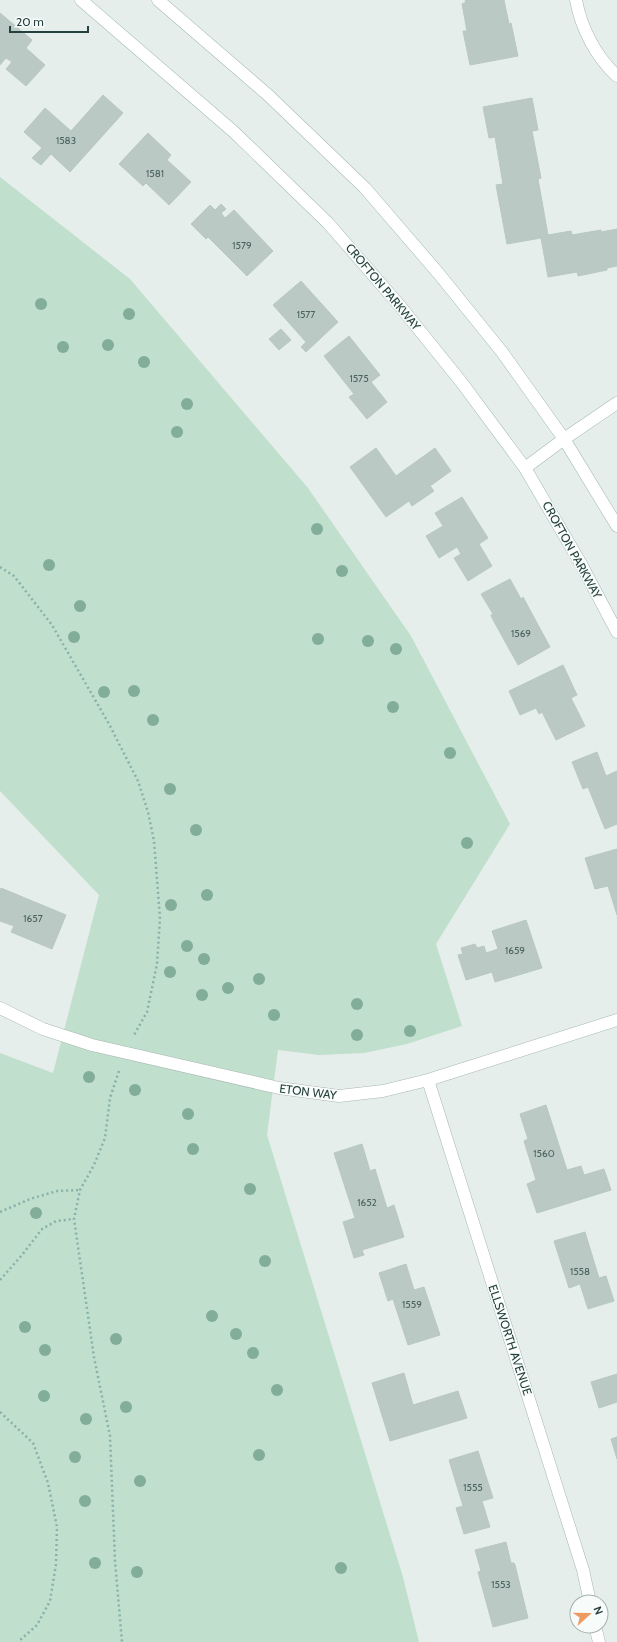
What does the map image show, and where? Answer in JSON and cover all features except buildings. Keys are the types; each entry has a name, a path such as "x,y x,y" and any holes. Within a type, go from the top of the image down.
{"street":[{"name":"CROFTON PARKWAY","path":"81,0 234,132 328,223 400,306 462,383 525,468 581,564 617,632"},
{"path":"158,0 268,95 365,188 439,274 502,352 564,438 617,526"},
{"path":"576,0 578,10 589,38 606,66 617,76"},
{"path":"525,468 564,438 617,403"},
{"name":"ETON WAY","path":"0,1008 43,1029 92,1045 278,1088 338,1096 384,1091 428,1080 617,1020"},
{"name":"ELLSWORTH AVENUE","path":"428,1080 583,1570 588,1594"}],"path":[{"path":"0,567 14,576 52,625 109,724 138,781 148,812 154,841 160,918 157,964 147,1012 125,1052 110,1098 105,1138 94,1165 80,1190 74,1219 94,1357 110,1436 115,1560 122,1642"},
{"path":"0,1212 30,1199 57,1191 80,1190"},
{"path":"0,1280 42,1229 56,1221 74,1219"},
{"path":"0,1412 33,1443 48,1483 57,1527 56,1564 50,1601 37,1625 18,1642"}],"green space":[{"path":"0,177 130,279 308,488 411,636 510,824 436,944 462,1026 407,1044 364,1053 319,1055 278,1050 267,1135 403,1577 419,1642 0,1642 0,1053 53,1073 99,895 0,791"}]}
